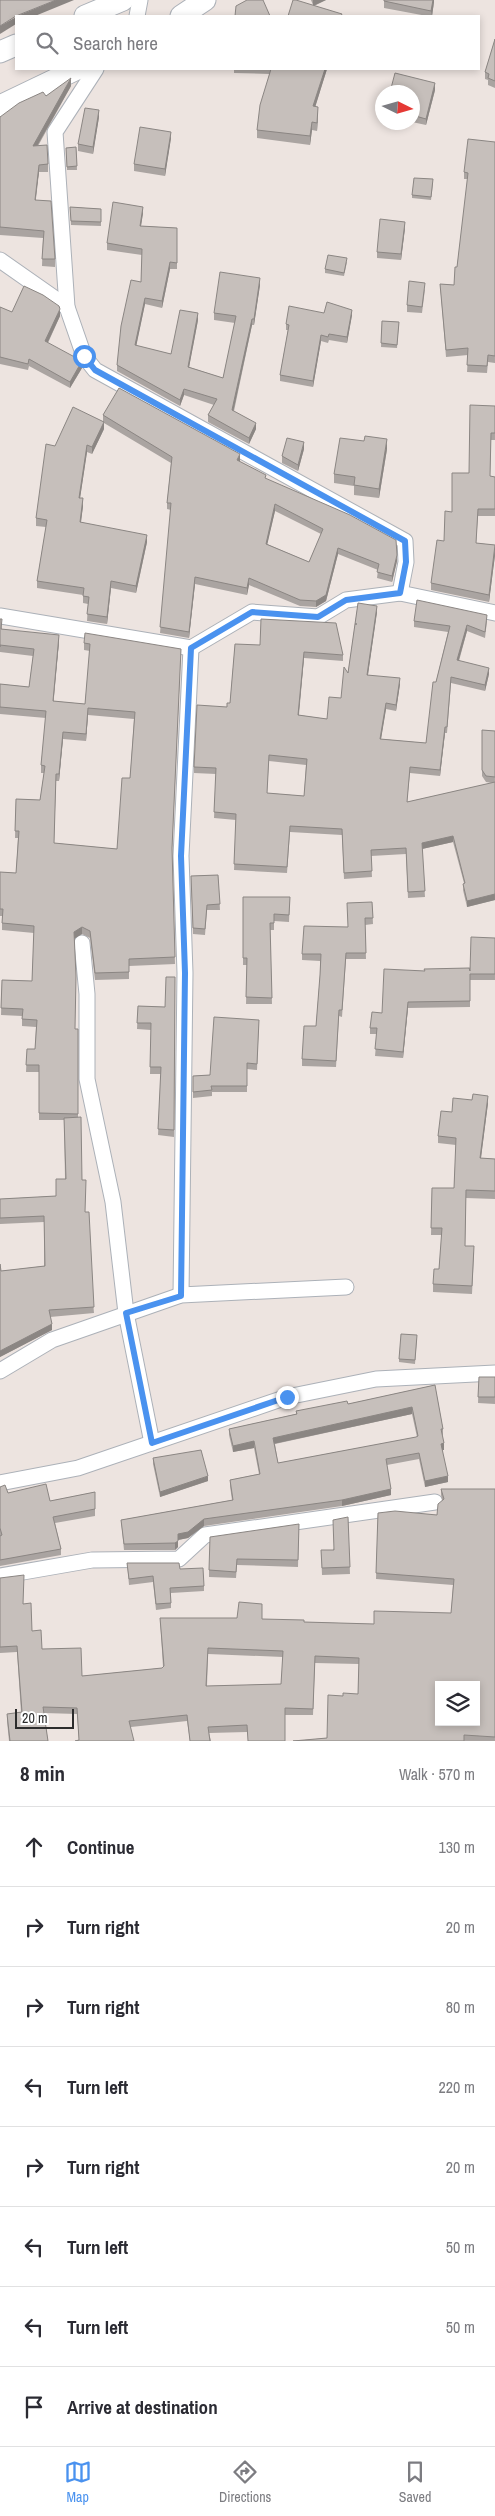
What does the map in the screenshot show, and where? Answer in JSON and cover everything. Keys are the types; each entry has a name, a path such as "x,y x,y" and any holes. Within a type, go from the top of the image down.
{"main road":[{"path":"87,15 123,0"},
{"path":"182,15 202,1"},
{"path":"0,52 15,45"},
{"path":"0,106 75,70"}],"street":[{"path":"137,15 140,0"},
{"path":"95,70 56,132 67,307 84,356 95,370 405,541 406,562 400,593"},
{"path":"0,260 67,307"},
{"path":"0,616 191,648 252,612 318,617 346,600 400,593 495,613"},
{"path":"181,1296 185,973 181,856 191,648"},
{"path":"82,943 87,994 86,1079 113,1202 126,1313 152,1443"},
{"path":"0,1372 52,1340 126,1313 181,1296 346,1287"},
{"path":"0,1483 78,1468 287,1397 368,1381 495,1374"},
{"path":"0,1576 92,1560 179,1559 205,1536 435,1502"}],"building":[{"path":"0,0 56,0 15,15 0,26"},
{"path":"247,0 263,0 270,15 235,15 236,6"},
{"path":"293,0 342,14 342,15 288,15"},
{"path":"384,0 433,0 431,11"},
{"path":"495,39 495,81 488,78 489,74 485,72"},
{"path":"271,70 325,70 313,106 318,107 317,123 312,122 310,136 257,130 260,105"},
{"path":"395,73 435,83 426,119 420,117 420,85 392,85"},
{"path":"71,78 33,146 47,145 48,164 39,165 35,200 51,201 55,259 42,259 44,231 0,227 0,117 19,103 43,92 46,96"},
{"path":"85,108 99,110 93,147 78,144"},
{"path":"140,127 171,132 165,169 134,164"},
{"path":"468,139 495,142 495,356 488,355 487,366 467,365 468,348 446,350 440,284 454,285 468,173 464,172"},
{"path":"76,147 77,166 67,167 66,148"},
{"path":"414,178 433,179 431,197 412,195"},
{"path":"113,202 143,207 140,226 177,228 177,263 170,262 162,301 145,298 135,345 171,354 180,310 198,313 188,367 223,378 236,316 214,313 220,272 260,278 254,319 252,319 232,410 256,423 249,438 208,415 217,399 184,389 180,400 117,365 121,326 131,280 141,282 142,249 107,243"},
{"path":"70,207 101,209 101,222 71,221"},
{"path":"380,219 405,222 401,254 377,252"},
{"path":"328,255 347,258 344,273 325,269"},
{"path":"409,281 425,283 422,307 407,305"},
{"path":"24,286 43,295 59,306 60,309 45,341 82,361 70,382 29,359 28,364 0,357 0,307 12,312"},
{"path":"327,302 352,310 347,337 329,334 328,337 321,335 313,381 280,375 289,325 286,324 289,306 324,313"},
{"path":"382,321 399,322 397,345 381,343"},
{"path":"119,388 240,454 237,460 266,475 265,478 350,515 396,540 397,555 392,576 377,572 379,564 338,548 326,595 316,601 300,600 249,578 247,588 195,577 189,632 160,627 171,503 167,503 172,457 103,415","holes":["275,504 323,529 309,562 266,544"]},
{"path":"470,405 495,406 495,433 491,433 490,476 495,477 495,509 478,509 476,543 495,545 489,595 431,583 437,540 444,541 445,511 452,512 452,473 469,473"},
{"path":"73,407 104,422 92,447 87,445 79,498 83,498 80,522 147,535 136,586 111,581 107,617 87,614 89,597 83,596 84,588 37,581 47,520 36,518 46,444 55,446"},
{"path":"365,436 387,439 379,489 354,485 355,477 334,474 340,438 364,441"},
{"path":"287,438 304,442 298,465 282,456"},
{"path":"417,600 487,615 485,632 467,625 457,660 489,668 485,685 451,677 447,727 445,727 440,770 410,767 407,802 495,782 495,894 467,901 463,884 465,883 453,836 422,843 425,891 408,892 406,848 371,850 372,871 344,873 342,829 290,826 287,867 234,864 236,814 214,812 216,768 194,767 197,705 227,707 227,703 230,703 235,644 260,645 261,619 336,623 343,655 304,652 298,715 327,719 329,697 341,698 344,667 348,673 358,603 377,606 367,675 400,678 396,705 386,703 380,739 426,743 433,682 436,682 450,626 414,621","holes":["269,755 307,759 304,796 267,793"]},
{"path":"0,619 2,619 1,629 59,635 53,701 85,704 90,644 84,643 85,633 181,649 172,848 175,957 129,959 129,972 95,973 90,931 82,927 74,932 76,976 75,1029 78,1029 78,1114 39,1113 39,1065 26,1065 27,1049 35,1049 37,1020 22,1019 23,1009 1,1008 2,980 32,981 34,926 2,923 3,909 0,909 0,872 16,873 19,831 15,831 16,799 40,800 45,766 41,765 46,711 0,707 0,684 29,687 34,649 0,645","holes":["88,708 135,712 130,778 122,778 117,849 54,843 56,774 59,774 63,732 86,734"]},
{"path":"482,730 495,731 495,777 486,776 482,770"},
{"path":"218,875 220,904 207,905 205,929 193,928 191,876"},
{"path":"243,897 290,897 289,915 274,914 274,923 270,923 272,998 246,997 247,958 243,958"},
{"path":"372,902 373,918 365,918 366,953 346,953 342,1010 339,1010 336,1061 302,1059 304,1026 316,1026 321,954 302,954 304,926 348,927 347,903"},
{"path":"471,937 495,938 495,974 470,974 470,1001 408,1002 403,1052 375,1049 377,1028 370,1028 372,1012 382,1013 384,969 425,971 424,969 469,968 470,971"},
{"path":"166,977 175,977 174,1130 158,1129 161,1067 150,1067 151,1023 137,1023 138,1006 165,1007"},
{"path":"214,1017 259,1020 257,1064 247,1063 247,1086 211,1086 212,1090 193,1092 193,1076 210,1075"},
{"path":"473,1094 488,1096 480,1158 495,1159 495,1191 466,1190 465,1246 474,1246 472,1286 433,1284 434,1269 439,1269 442,1228 431,1228 432,1188 454,1188 456,1138 438,1136 441,1111 452,1112 453,1098 472,1100"},
{"path":"81,1117 82,1180 86,1180 85,1212 89,1212 94,1307 49,1310 52,1324 0,1351 0,1264 1,1271 45,1266 44,1216 0,1218 0,1199 56,1196 56,1179 66,1179 64,1118"},
{"path":"401,1334 417,1335 415,1360 399,1359"},
{"path":"479,1377 495,1377 495,1397 478,1397"},
{"path":"435,1385 443,1429 441,1429 444,1443 441,1444 448,1476 425,1481 419,1453 386,1459 391,1489 342,1500 204,1519 188,1532 178,1534 178,1541 175,1543 124,1544 121,1520 233,1500 230,1480 260,1474 254,1441 233,1446 229,1429 297,1414 296,1411 347,1401 348,1404","holes":["412,1407 418,1436 278,1463 273,1438"]},
{"path":"201,1450 208,1476 160,1492 153,1458"},
{"path":"46,1484 50,1501 95,1492 95,1509 53,1517 61,1549 0,1560 0,1536 2,1535 0,1528 0,1487 5,1485 8,1493"},
{"path":"441,1489 495,1489 495,1737 464,1735 464,1741 293,1741 327,1738 328,1695 358,1694 359,1658 315,1656 313,1709 285,1708 285,1741 248,1741 247,1725 208,1727 210,1741 190,1741 187,1715 129,1721 134,1741 75,1741 79,1740 77,1708 43,1707 48,1741 10,1741 7,1714 22,1712 17,1646 0,1647 0,1578 24,1575 23,1604 31,1603 32,1631 41,1630 42,1649 81,1648 82,1676 162,1668 164,1666 160,1618 237,1618 239,1602 262,1604 262,1619 304,1620 304,1622 374,1624 374,1611 451,1613 454,1579 376,1573 378,1513 395,1511 437,1515 438,1504 444,1499","holes":["208,1648 283,1651 281,1684 206,1686"]},
{"path":"348,1517 350,1567 322,1568 321,1550 334,1550 333,1520"},
{"path":"299,1524 298,1560 237,1559 236,1572 209,1570 210,1537"},
{"path":"127,1563 179,1563 180,1569 203,1568 204,1586 170,1588 171,1603 156,1604 153,1576 129,1579"}],"route":[{"path":"84,356 95,370 405,541 406,562 400,593 346,600 318,617 252,612 191,648 181,856 185,973 181,1296 126,1313 152,1443 287,1397"}]}
